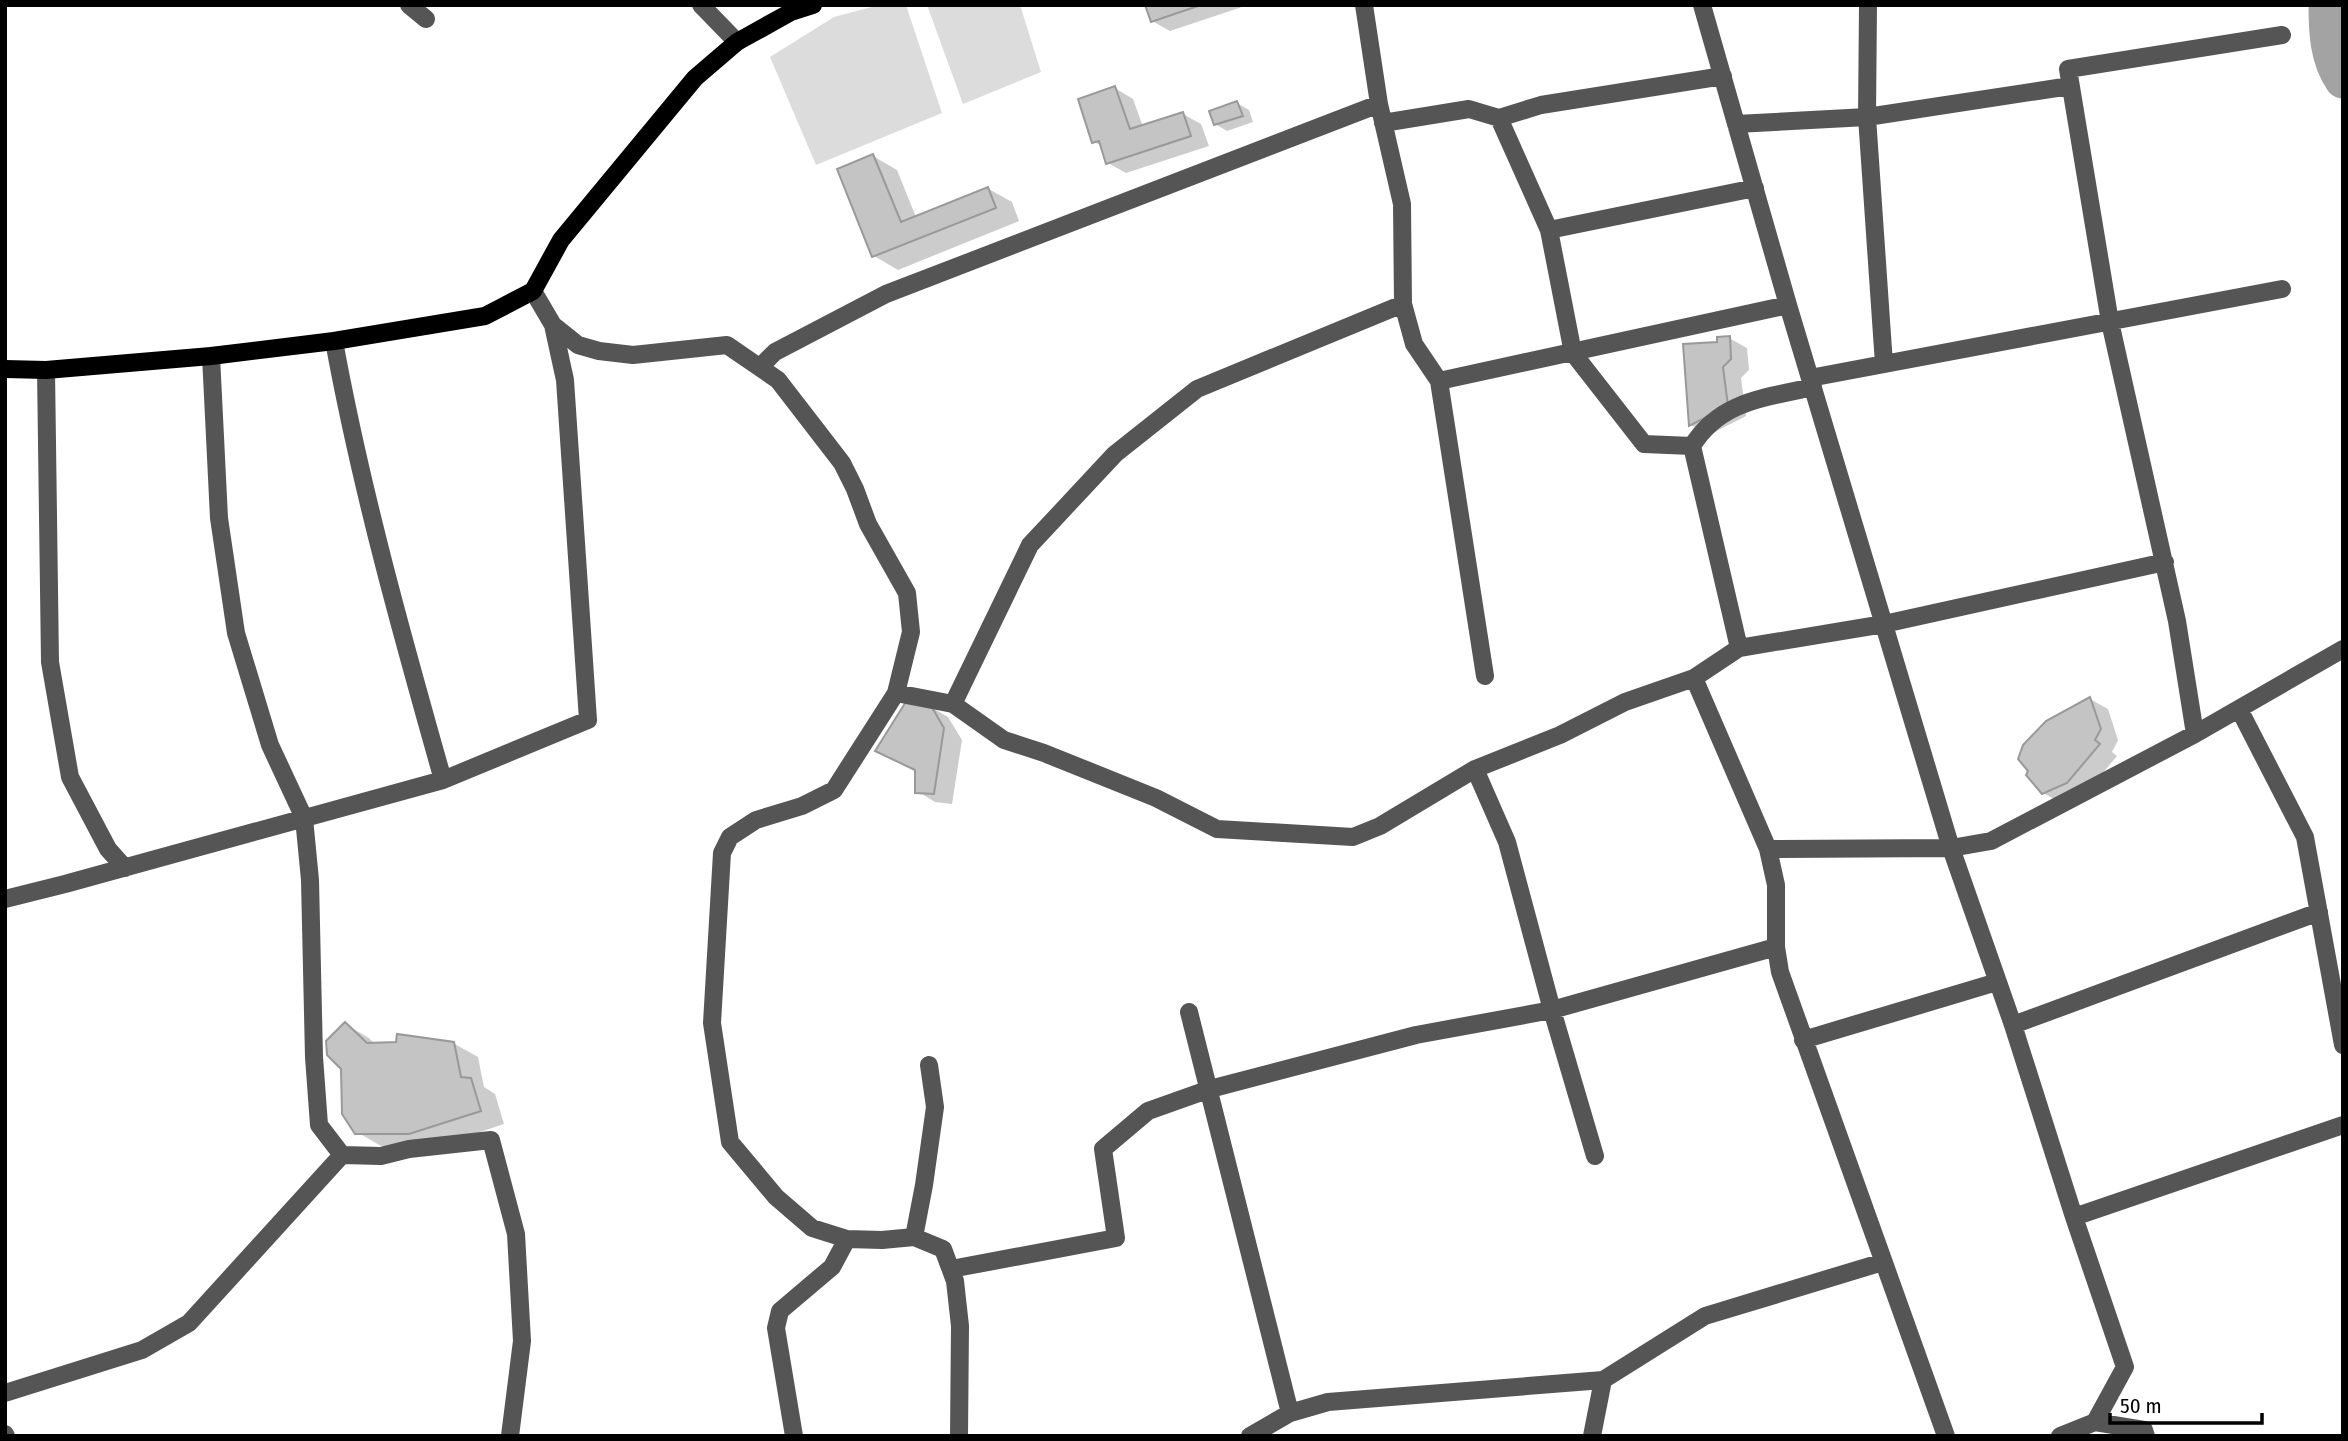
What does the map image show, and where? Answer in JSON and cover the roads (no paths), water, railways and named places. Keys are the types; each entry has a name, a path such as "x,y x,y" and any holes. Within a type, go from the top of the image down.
{"main road":[{"path":"5,369 46,370 211,356 334,341 485,316 533,291 561,240 695,78 737,42 791,12 813,5"}],"street":[{"path":"409,5 426,19"},
{"path":"701,5 737,42"},
{"path":"1364,5 1379,104 1402,204 1403,304 1415,344 1439,381 1485,676"},
{"path":"1702,5 1788,305 1951,848 2125,1367 2095,1422"},
{"path":"1868,5 1867,117 1884,364"},
{"path":"1736,124 1867,117 2282,35"},
{"path":"1383,122 1469,109 1499,118 1541,105 1723,76"},
{"path":"2069,77 2110,322 2165,562 2195,734"},
{"path":"760,367 775,352 886,294 1379,104"},
{"path":"1499,118 1549,230 1573,353 1644,444 1692,446"},
{"path":"1549,230 1755,188"},
{"path":"1739,648 1692,446 1702,430 1721,415 1746,402 1884,364 2282,289"},
{"path":"5,899 443,780 588,720 565,380 553,325 533,291"},
{"path":"953,704 1030,545 1115,454 1197,389 1403,304"},
{"path":"1439,381 1788,305"},
{"path":"553,325 578,345 599,351 633,355 727,345 778,380 842,463 868,524 907,593 911,632 896,693 834,790 802,806 756,820 730,837 722,853 712,1023 730,1142 776,1197 812,1228 847,1239 914,1237 943,1249 956,1281 960,1326 959,1436"},
{"path":"334,341 349,422 404,642 443,780"},
{"path":"211,356 219,518 236,633 270,745 304,818 310,880 318,1125 342,1155"},
{"path":"46,370 50,662 70,777 108,849 125,868"},
{"path":"896,693 953,704 1003,740 1044,753 1156,798 1217,829 1353,837 1380,826 1475,769 1560,735 1625,702 1695,678 1739,648 1884,624 2165,562"},
{"path":"1768,849 1951,848 1991,841 2195,734 2343,649"},
{"path":"1695,678 1768,849 1776,884 1776,947 1780,972 1946,1436"},
{"path":"2239,709 2305,837 2343,1045"},
{"path":"1475,769 1507,842 1595,1156"},
{"path":"2012,1025 2319,912"},
{"path":"951,1269 1116,1238 1103,1149 1147,1111 1210,1089 1416,1035 1552,1010 1776,947"},
{"path":"1803,1040 1997,982"},
{"path":"1189,1012 1290,1413"},
{"path":"914,1237 925,1185 935,1107 929,1065"},
{"path":"2074,1217 2343,1125"},
{"path":"5,1394 142,1350 189,1323 342,1155 381,1156 409,1149 491,1140 516,1234 522,1341 510,1436"},
{"path":"794,1436 776,1328 780,1311 832,1266 847,1239"},
{"path":"1251,1436 1290,1413 1328,1402 1603,1380 1705,1316 1883,1262"},
{"path":"1592,1436 1603,1380"},
{"path":"2060,1436 2095,1422 2144,1430 2146,1436"}],"waterway":[{"path":"2327,5 2331,54 2343,80"}]}
